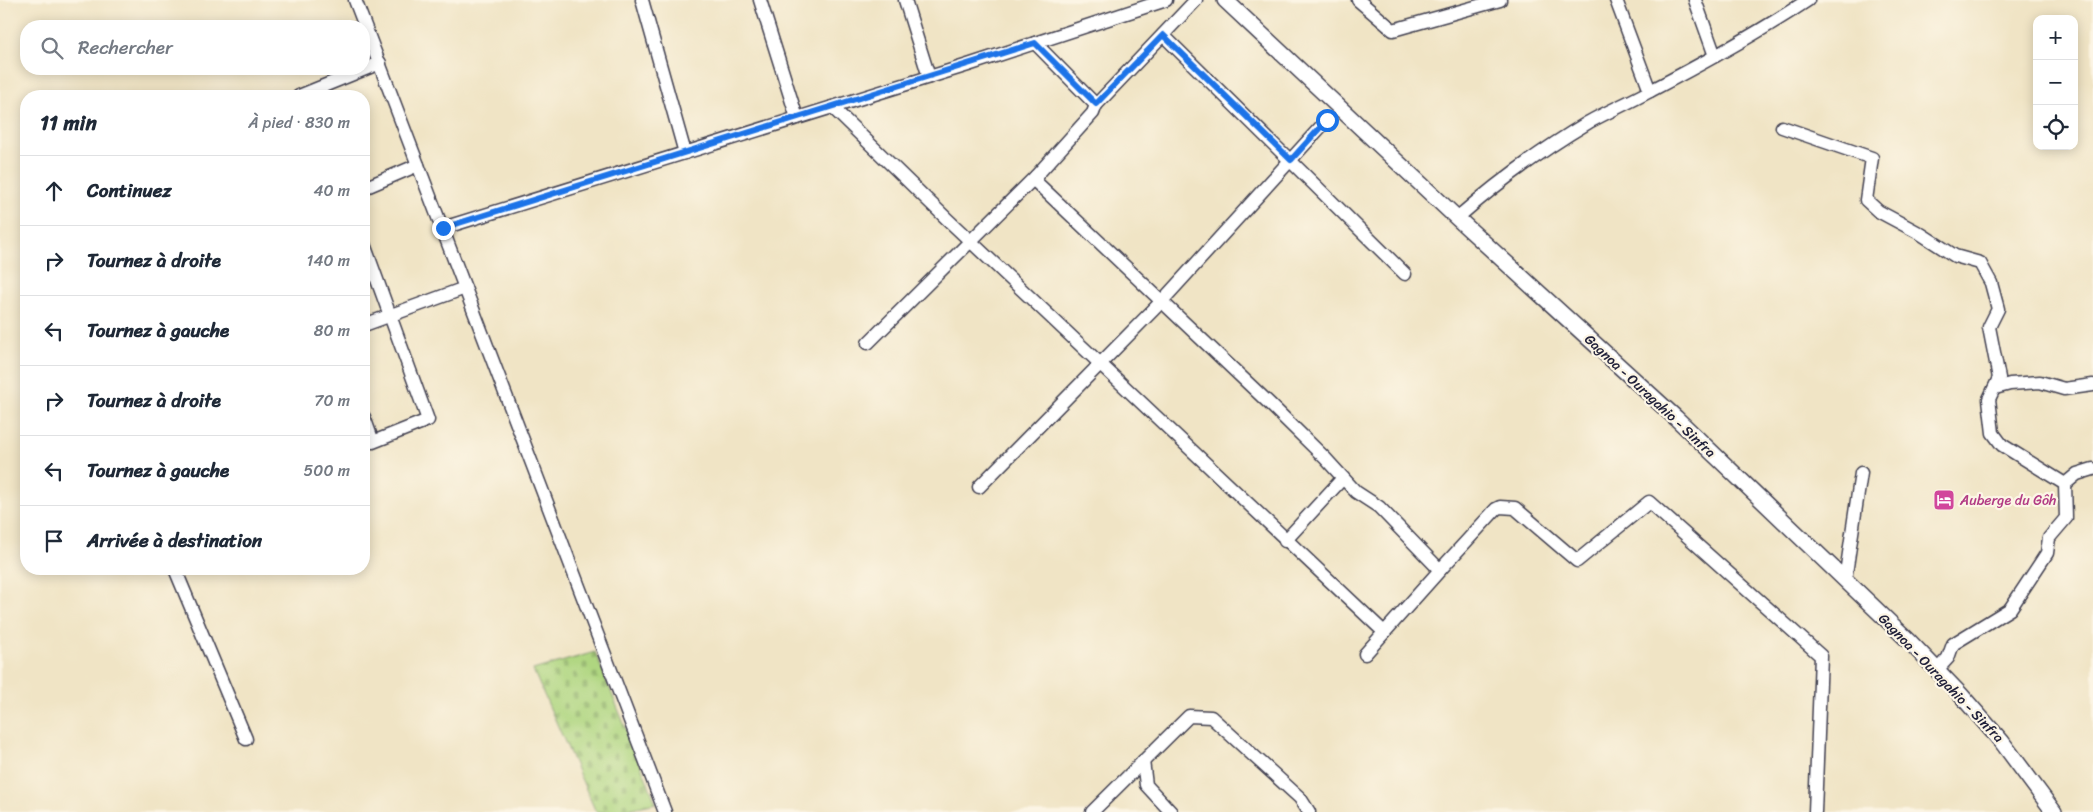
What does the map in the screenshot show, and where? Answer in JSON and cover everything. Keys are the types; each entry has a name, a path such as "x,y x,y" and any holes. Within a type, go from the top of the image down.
{"main road":[{"name":"Gagnoa - Ouragahio - Sinfra","path":"1225,0 1457,218 1676,418 1937,670 2002,742 2054,812"}],"street":[{"path":"355,0 363,20"},
{"path":"642,0 685,153"},
{"path":"760,0 797,118"},
{"path":"905,0 929,77"},
{"path":"443,228 929,77 1166,0"},
{"path":"868,343 1036,176 1093,113 1096,104 1196,0"},
{"path":"1358,0 1393,30 1500,0"},
{"path":"1616,0 1650,91"},
{"path":"1694,0 1716,56"},
{"path":"1457,218 1490,190 1528,162 1590,122 1716,56 1769,26 1808,0"},
{"path":"1163,35 1405,274"},
{"path":"370,38 665,812"},
{"path":"1035,43 1096,104"},
{"path":"370,67 380,63"},
{"path":"318,90 352,75"},
{"path":"832,107 1285,541 1384,632"},
{"path":"979,487 1162,301 1327,120"},
{"path":"1782,127 1872,158 1866,200 1878,211 1921,234 1955,256 1980,263 1991,283 1998,309 1989,327 1999,378 1990,399 1994,432 2002,445 2066,484"},
{"path":"370,186 418,166"},
{"path":"1036,176 1036,182 1271,405 1356,492 1379,508 1440,570"},
{"path":"370,261 428,420 373,442 370,434"},
{"path":"370,323 465,288"},
{"path":"1995,388 2010,384 2040,382 2064,389 2093,385"},
{"path":"1937,670 1948,658 1954,644 2010,609 2047,553 2049,538 2066,518 2066,484 2077,474 2093,469"},
{"path":"1845,580 1860,473"},
{"path":"1285,541 1343,478"},
{"path":"1365,654 1496,509 1500,507 1515,508 1576,561 1649,502 1821,656 1815,812"},
{"path":"178,575 246,739"},
{"path":"1092,812 1189,716 1211,717 1300,798 1309,812"},
{"path":"1143,762 1146,785 1171,812"}],"green space":[{"path":"595,652 656,803 615,812 596,812 533,670"}],"place":[{"name":"Auberge du Gôh","path":"1944,500"}],"route":[{"path":"443,228 1035,43 1096,104 1163,35 1291,160 1327,120"}]}
